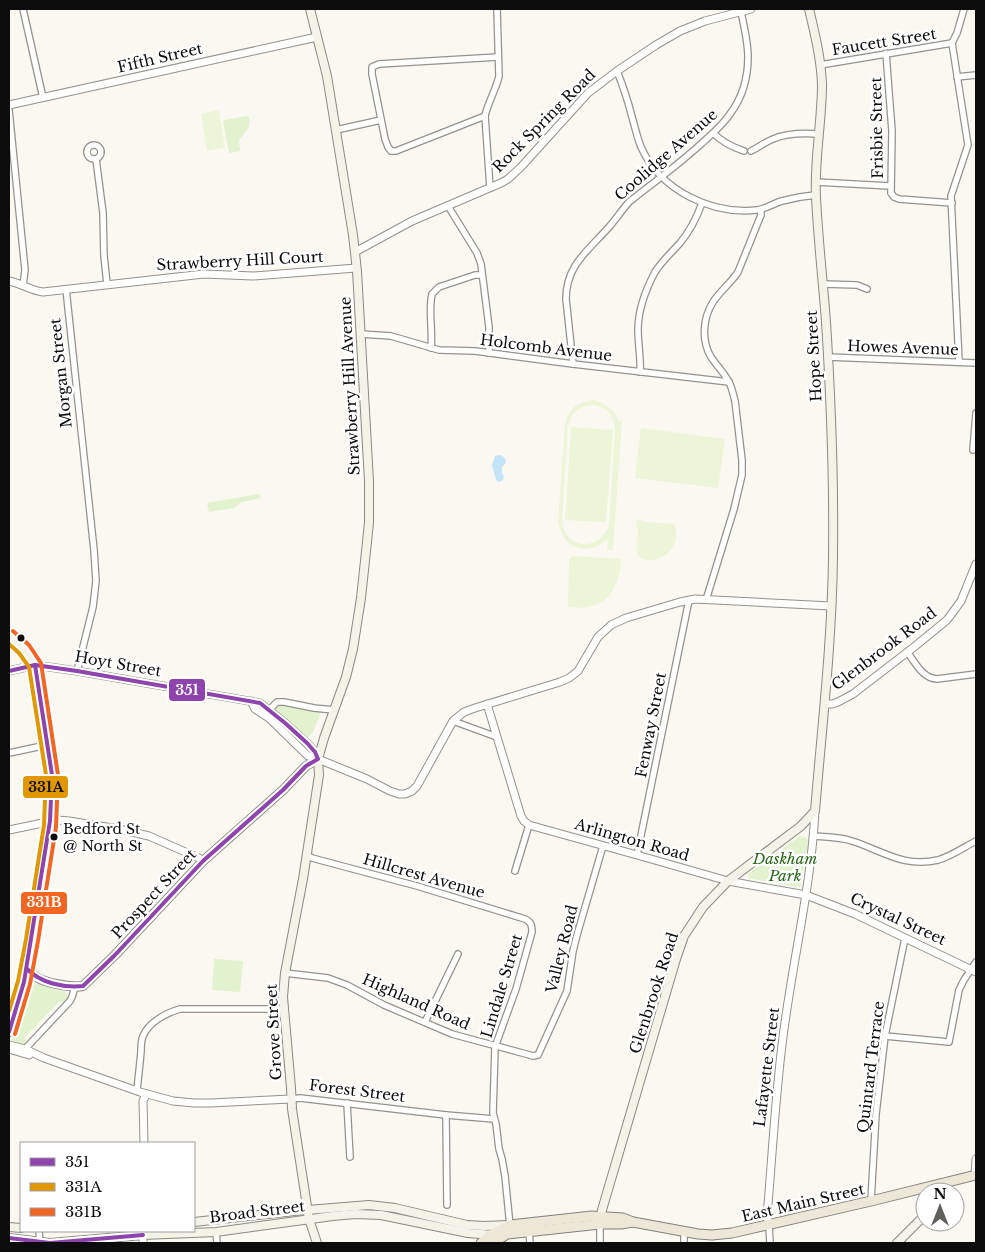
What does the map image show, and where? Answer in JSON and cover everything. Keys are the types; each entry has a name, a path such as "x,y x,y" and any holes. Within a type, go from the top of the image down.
{"main road":[{"name":"Strawberry Hill Avenue","path":"310,9 327,76 355,252 369,472 369,522 361,598 353,648 346,677 318,759"},
{"name":"Hope Street","path":"809,9 817,44 822,95 818,134 816,195 828,358 832,528 832,606 825,704"},
{"path":"9,636 24,650 35,666 52,774 50,821 27,969 9,1032"},
{"name":"Glenbrook Road","path":"600,1220 676,959 684,938 703,907 728,881 801,826 814,811 825,704"},
{"name":"Grove Street","path":"317,1243 309,1219 292,1109 283,1010 285,973 307,855 319,776 318,759"},
{"name":"Prospect Street","path":"76,987 83,986 115,955 203,861 283,790 306,766 318,759"},
{"path":"27,969 37,978 76,987"},
{"path":"24,982 37,978"},
{"name":"East Main Street","path":"954,1182 976,1175"},
{"name":"East Main Street","path":"481,1243 509,1231 560,1219 600,1220 621,1224 634,1222 684,1232 718,1234 768,1225 915,1192"},
{"name":"Broad Street","path":"195,1222 375,1205 467,1225 509,1231"},
{"name":"Broad Street","path":"9,1238 50,1243 216,1232 343,1215 381,1215 491,1239"},
{"name":"East Main Street","path":"509,1231 529,1231 600,1220"},
{"path":"897,1243 915,1225"}],"street":[{"path":"23,9 44,98"},
{"path":"490,188 485,116 499,76 497,9"},
{"name":"Rock Spring Road","path":"355,252 412,221 508,179 588,93 617,70 656,45 680,31 705,21 736,11 751,9"},
{"path":"959,362 951,196 968,145 952,43 964,9"},
{"name":"Coolidge Avenue","path":"573,364 566,300 569,277 576,264 622,209 662,178 713,133 734,108 743,90 748,66 748,51 736,11"},
{"name":"Fifth Street","path":"9,105 317,37"},
{"name":"Faucett Street","path":"820,65 952,43"},
{"name":"Frisbie Street","path":"816,182 890,186 892,131 886,53"},
{"path":"485,116 396,151 391,151 388,147 381,120 372,67 378,64 498,57"},
{"path":"617,70 624,87 641,147 662,178 679,190 702,203 747,211 761,210 780,201 816,195"},
{"path":"957,77 976,75"},
{"path":"9,110 25,270 23,286"},
{"path":"336,130 381,120"},
{"path":"713,133 724,142 744,151"},
{"path":"751,150 772,139 783,136 818,134"},
{"path":"96,159 103,213 107,284"},
{"path":"890,186 891,194 897,199 952,203"},
{"path":"640,372 638,327 639,315 645,296 656,270 687,234 702,203"},
{"path":"448,206 477,253 481,264 489,327 489,353"},
{"path":"706,600 734,509 742,475 742,455 735,401 729,382 707,350 705,323 712,302 735,278 738,272 761,215 761,210"},
{"name":"Strawberry Hill Court","path":"66,289 204,274 254,276 356,268"},
{"path":"431,348 432,294 439,287 475,275 482,275"},
{"path":"9,281 43,292 66,289"},
{"path":"823,284 857,285 867,290"},
{"name":"Morgan Street","path":"66,289 96,581 93,607 77,671"},
{"name":"Holcomb Avenue","path":"361,334 392,336 439,350 475,351 729,382"},
{"name":"Howes Avenue","path":"828,358 976,362"},
{"path":"973,450 976,413"},
{"name":"Glenbrook Road","path":"825,704 832,704 848,698 947,620 963,597 976,564"},
{"path":"251,701 255,709 269,718 308,756 367,779 390,791 406,794 417,786 453,721 464,712 569,678 578,671 598,636 611,625 626,618 688,600 832,606"},
{"name":"Fenway Street","path":"637,855 688,600"},
{"path":"907,652 921,671 932,678 976,674"},
{"name":"Hoyt Street","path":"9,671 35,666 77,671 260,703 307,744 315,752 318,759"},
{"path":"269,710 277,702 284,702 334,710"},
{"path":"487,704 521,816 529,825 515,871"},
{"path":"453,721 497,737"},
{"path":"9,753 47,745"},
{"name":"Lafayette Street","path":"770,1243 768,1216 782,1044 806,895 814,811"},
{"path":"9,830 50,821 69,821 138,833 155,838 203,861"},
{"name":"Arlington Road","path":"529,825 728,881 806,895"},
{"path":"813,836 850,840 896,859 919,862 947,857 976,841"},
{"name":"Valley Road","path":"538,1055 567,991 578,928 603,846"},
{"name":"Hillcrest Avenue","path":"307,855 525,919 532,925"},
{"name":"Crystal Street","path":"806,895 855,914 974,971"},
{"name":"Lindale Street","path":"509,1231 505,1176 493,1113 495,1047 516,988 532,932 532,925"},
{"name":"Quintard Terrace","path":"871,1201 876,1114 885,1036 905,938"},
{"path":"425,1022 458,954"},
{"path":"885,1036 949,1042 960,990 974,971 976,962"},
{"name":"Highland Road","path":"285,973 328,978 347,985 384,1005 454,1034 495,1047 532,1056 538,1055"},
{"name":"Prospect Street","path":"24,1052 70,1001 76,987"},
{"path":"137,1091 142,1038 147,1030 164,1015 186,1009 283,1010"},
{"name":"Forest Street","path":"9,1044 24,1052"},
{"name":"Forest Street","path":"9,1049 40,1055 137,1091 173,1101 199,1104 300,1098 494,1119"},
{"path":"144,1142 143,1101 146,1094"},
{"path":"347,1103 350,1158"},
{"path":"446,1115 447,1205"},
{"path":"976,1159 976,1175"},
{"path":"600,1220 600,1243"},
{"path":"529,1231 530,1243"},
{"path":"216,1232 217,1243"},
{"path":"684,1232 684,1243"}],"green space":[{"path":"219,110 225,148 207,151 201,114"},
{"path":"246,116 249,117 250,124 239,140 240,151 229,153 223,122"},
{"path":"593,400 602,403 615,413 618,421 622,421 613,550 607,550 608,539 592,548 577,548 565,539 558,522 565,425 571,410 587,401","holes":["588,406 598,406 609,412 615,429 609,525 598,540 583,544 569,538 564,531 562,521 568,426 571,417 576,411"]},
{"path":"571,427 613,430 606,522 565,520"},
{"path":"641,428 725,439 718,488 635,478"},
{"path":"259,494 260,498 242,502 234,508 209,512 207,503"},
{"path":"640,519 645,522 674,524 676,532 675,541 672,548 660,558 644,559 637,555 638,530 636,521"},
{"path":"573,556 621,559 620,571 613,590 600,603 581,608 568,607 569,560"},
{"path":"279,705 322,711 309,737 303,736 274,709"},
{"name":"Daskham Park","path":"800,836 805,837 808,841 800,887 748,878 748,874"},
{"path":"214,959 243,961 240,992 212,990"},
{"path":"34,984 67,993 68,998 63,1003 60,1001 24,1038 27,1041 22,1046 13,1043 11,1039 28,988"}],"water":[{"path":"500,455 506,461 502,467 503,480 499,482 496,480 492,465 495,456"}],"transit line":[{"name":"331B","path":"13,631 29,645 41,663 58,775 56,827 38,941 30,984 15,1034"},
{"name":"331A","path":"9,644 19,653 29,667 46,775 44,825 26,939 18,981 9,1011"},
{"name":"351","path":"9,671 35,665 260,703 307,743 318,759 306,766 283,790 203,861 115,955 83,986 53,984 39,978 27,969"},
{"name":"351","path":"9,1032 24,982 50,821 52,775 35,665"},
{"name":"351","path":"9,1238 50,1243 143,1235"}],"place":[{"name":"Bedford St @ North St","path":"54,837"}]}
